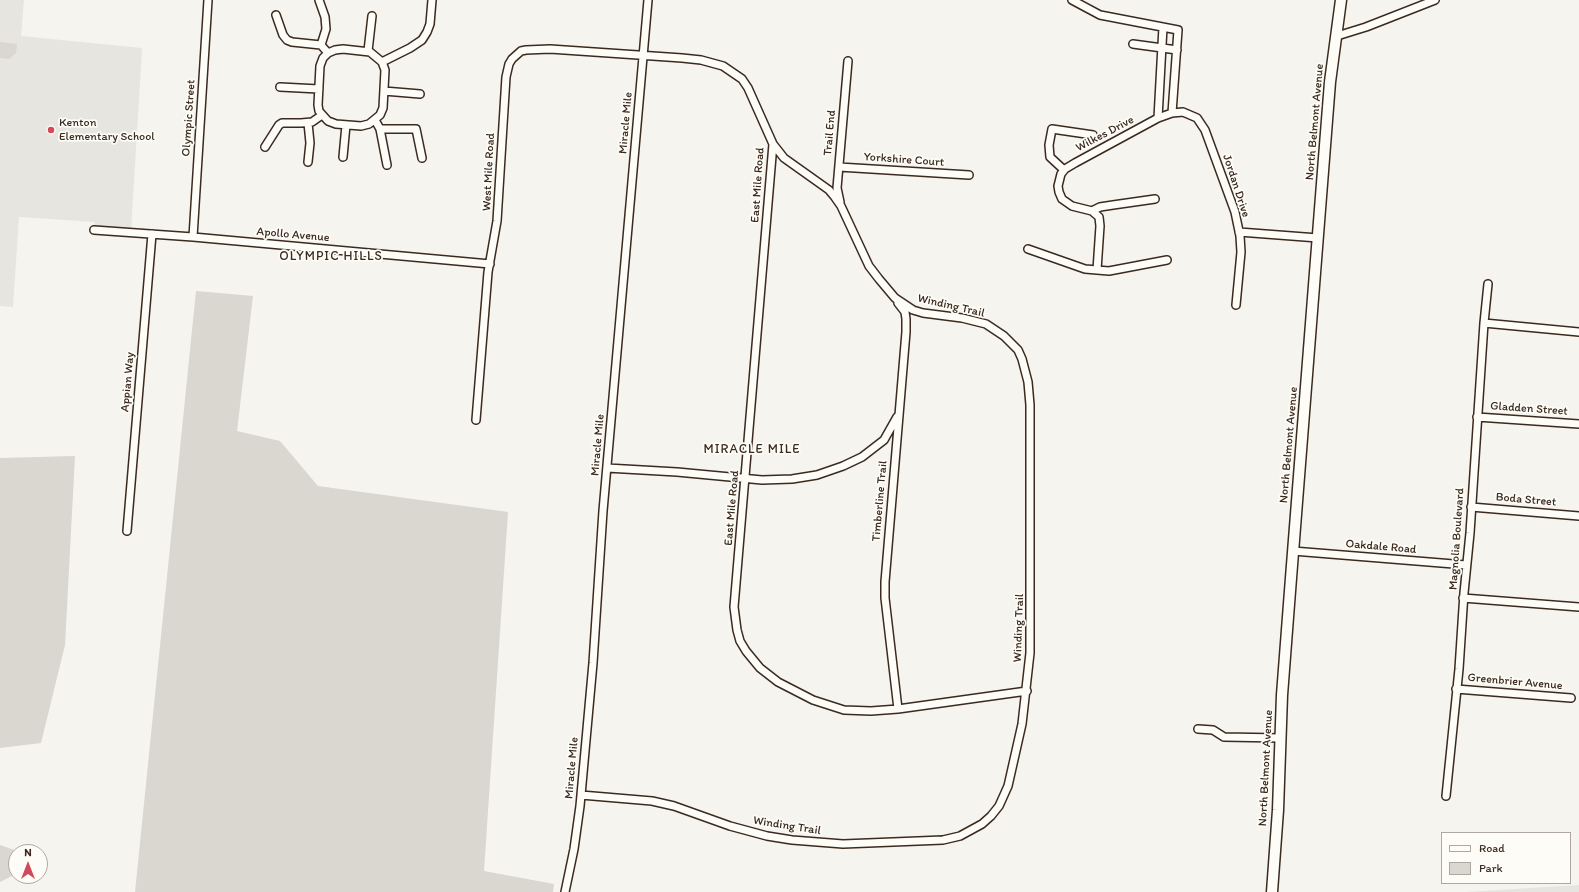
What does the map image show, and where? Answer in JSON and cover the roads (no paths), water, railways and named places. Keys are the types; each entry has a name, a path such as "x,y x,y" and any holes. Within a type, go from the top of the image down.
{"street":[{"name":"Olympic Street","path":"193,237 208,0"},
{"path":"319,0 325,17 326,29 321,45"},
{"path":"382,62 410,48 422,40 430,24 432,0"},
{"name":"Miracle Mile","path":"565,892 574,849 581,795 593,663 607,468 648,0"},
{"path":"1072,0 1100,15 1178,30 1172,113"},
{"name":"North Belmont Avenue","path":"1272,892 1278,810 1282,695 1293,551 1330,82 1341,0"},
{"path":"1337,36 1366,27 1435,0"},
{"path":"276,15 283,35 287,40 292,42 321,45 328,53"},
{"path":"368,51 372,16"},
{"path":"1158,118 1163,27"},
{"path":"1133,44 1177,50"},
{"path":"343,49 368,51 377,56 382,62 385,70 383,108 380,116 369,124 361,126 336,124 328,121 322,115 318,105 320,66 323,58 328,53 343,49"},
{"name":"West Mile Road","path":"476,420 490,264 495,243 506,77 509,64 520,51 533,49 643,56"},
{"name":"East Mile Road","path":"643,56 702,60 713,62 734,72 742,79 748,88 773,144 734,606 737,630 746,651 768,676 794,692 812,700 844,710 871,711 898,709 1027,691"},
{"name":"Trail End","path":"841,206 837,188 848,61"},
{"path":"280,87 319,89"},
{"path":"384,91 420,94"},
{"name":"Jordan Drive","path":"1158,118 1172,113 1183,112 1197,118 1205,130 1235,212 1239,232 1241,252 1236,305"},
{"path":"265,147 279,124 282,122 312,122 322,115"},
{"name":"Wilkes Drive","path":"1064,170 1158,118"},
{"path":"375,120 380,129 387,165"},
{"path":"308,122 310,143 308,162"},
{"path":"343,157 346,125"},
{"path":"380,129 416,129 422,158"},
{"path":"1093,135 1052,129 1049,145 1050,157 1064,170 1058,180 1058,186 1062,199 1072,206 1092,211 1099,217 1097,270"},
{"name":"Winding Trail","path":"581,795 626,798 668,804 690,810 745,831 792,840 843,844 929,841 954,838 982,824 999,806 1015,763 1027,691 1030,653 1031,447 1030,405 1026,368 1018,350 1004,336 994,329 976,321 913,310 895,298 878,279 869,266 841,206 829,190 784,158 773,144"},
{"name":"Yorkshire Court","path":"839,166 969,175"},
{"path":"1092,211 1100,207 1155,200"},
{"name":"Apollo Avenue","path":"94,230 193,237 490,264"},
{"path":"1239,232 1318,238"},
{"name":"Appian Way","path":"127,531 152,234"},
{"path":"1028,249 1085,269 1108,271 1167,260"},
{"name":"Magnolia Boulevard","path":"1446,796 1471,507 1488,284"},
{"name":"Timberline Trail","path":"895,298 905,312 906,319 885,582 885,598 898,709"},
{"path":"1484,323 1579,332"},
{"path":"607,468 677,472 762,480 792,479 817,474 842,466 862,457 884,440 898,414"},
{"name":"Gladden Street","path":"1477,416 1579,424"},
{"name":"Boda Street","path":"1471,507 1579,516"},
{"name":"Oakdale Road","path":"1293,551 1466,565"},
{"path":"1463,598 1579,607"},
{"name":"Greenbrier Avenue","path":"1456,689 1572,698"},
{"path":"1198,729 1213,730 1224,737 1281,738"}],"place":[{"name":"Kenton Elementary School","path":"51,130"}],"district":[{"name":"OLYMPIC HILLS","path":"331,257"},
{"name":"MIRACLE MILE","path":"752,450"}]}
